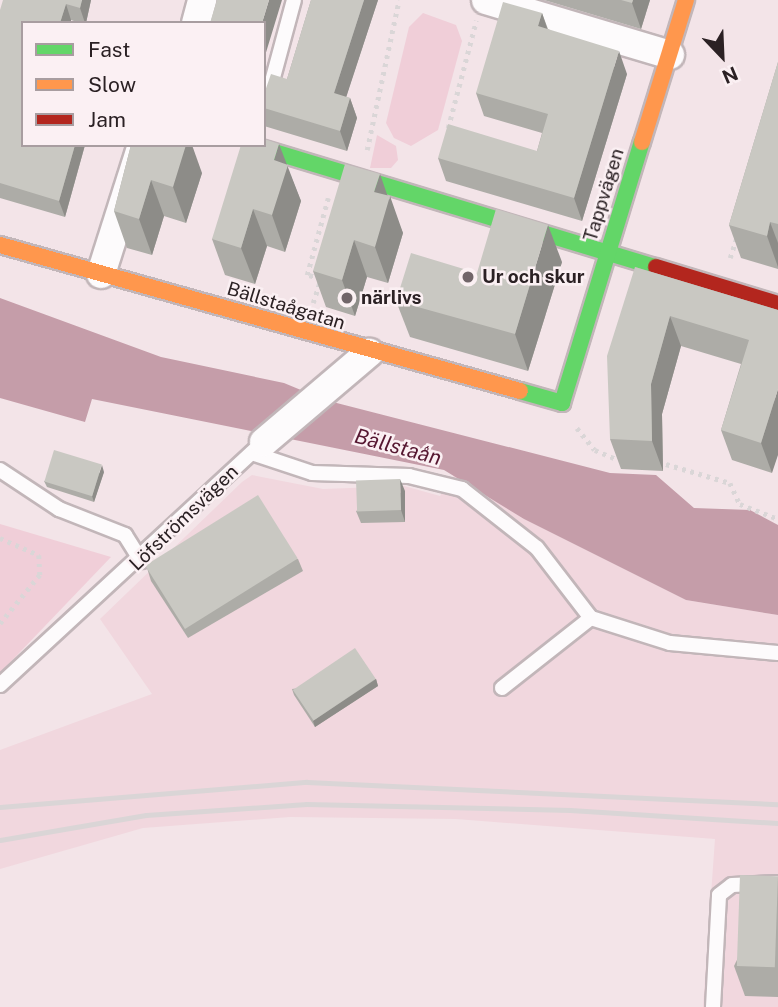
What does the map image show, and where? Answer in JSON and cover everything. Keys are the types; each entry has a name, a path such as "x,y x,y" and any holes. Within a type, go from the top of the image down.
{"street":[{"path":"196,21 202,0"},
{"name":"Tappvägen","path":"562,403 686,0"},
{"path":"482,7 670,54"},
{"path":"101,274 141,147"},
{"path":"258,147 609,250 778,304"},
{"name":"Bällstaågatan","path":"0,245 369,353 562,403"},
{"name":"Löfströmsvägen","path":"258,448 369,353"}],"lane":[{"path":"266,104 295,0"},
{"path":"258,448 312,473 409,476 462,489 537,548 592,618 670,643 778,653"},
{"name":"Löfströmsvägen","path":"0,685 141,561 258,448"},
{"path":"0,470 60,509 125,535 141,561"},
{"path":"502,688 592,618"},
{"path":"713,1007 719,895 732,885 778,883"}],"path":[{"path":"368,147 399,0"},
{"path":"447,133 482,7"},
{"path":"317,292 321,279 307,275 336,170"},
{"path":"721,286 741,223"},
{"path":"583,436 618,460"},
{"path":"666,464 730,483 740,504 778,518"},
{"path":"0,538 39,555 40,575 0,624"}],"shaded area":[{"path":"423,13 456,25 462,41 438,130 411,146 394,138 386,123 409,27"},
{"path":"377,135 396,146 398,160 391,168 370,168"},
{"path":"455,474 524,519 686,600 778,615 778,1007 703,1007 715,839 456,819 290,817 143,828 0,869 0,750 152,694 100,619 242,482 252,475 323,489 404,486 440,496"},
{"path":"0,524 111,557 0,673"}],"water":[{"name":"Bällstaån","path":"0,298 161,357 284,383 325,400 610,473 656,475 694,508 750,510 778,525 778,615 686,600 524,519 444,470 92,399 85,422 0,398"}],"building":[{"path":"3,0 82,0 80,8 66,4 61,21 21,21 21,147 74,147 59,201 0,183 0,10"},
{"path":"217,0 269,0 263,21 211,21"},
{"path":"311,0 364,0 334,93 350,98 340,131 266,109 266,88 271,74 287,79"},
{"path":"503,2 542,13 538,26 619,51 574,198 438,158 448,124 537,151 548,114 476,93"},
{"path":"778,62 778,224 770,222 767,236 729,225"},
{"path":"266,140 279,144 274,160 288,165 272,215 253,209 241,248 212,239 240,147 266,147"},
{"path":"130,147 185,147 173,187 151,180 139,219 114,211"},
{"path":"345,164 380,174 374,192 390,196 375,247 354,240 342,280 313,271"},
{"path":"496,209 548,225 515,334 396,301 411,253 477,273"},
{"path":"635,267 778,310 778,389 761,443 721,430 749,340 670,316 651,384 652,441 610,439 607,356"},
{"path":"54,450 102,465 92,496 44,482"},
{"path":"400,479 401,510 357,512 356,481"},
{"path":"258,495 298,559 185,629 145,565"},
{"path":"355,648 376,679 314,721 293,690"},
{"path":"740,875 778,876 775,967 737,966"}],"railway":[{"path":"0,807 307,782 778,804"},
{"path":"0,840 146,815 307,804 570,810 778,823"}],"traffic: fast":[{"path":"520,391 562,403 642,142"},
{"path":"258,147 656,267"}],"traffic: slow":[{"path":"642,142 686,0"},
{"path":"0,245 520,391"}],"traffic: jam":[{"path":"656,267 778,304"}],"place":[{"name":"Ur och skur","path":"468,277"},
{"name":"närlivs","path":"347,298"}]}
